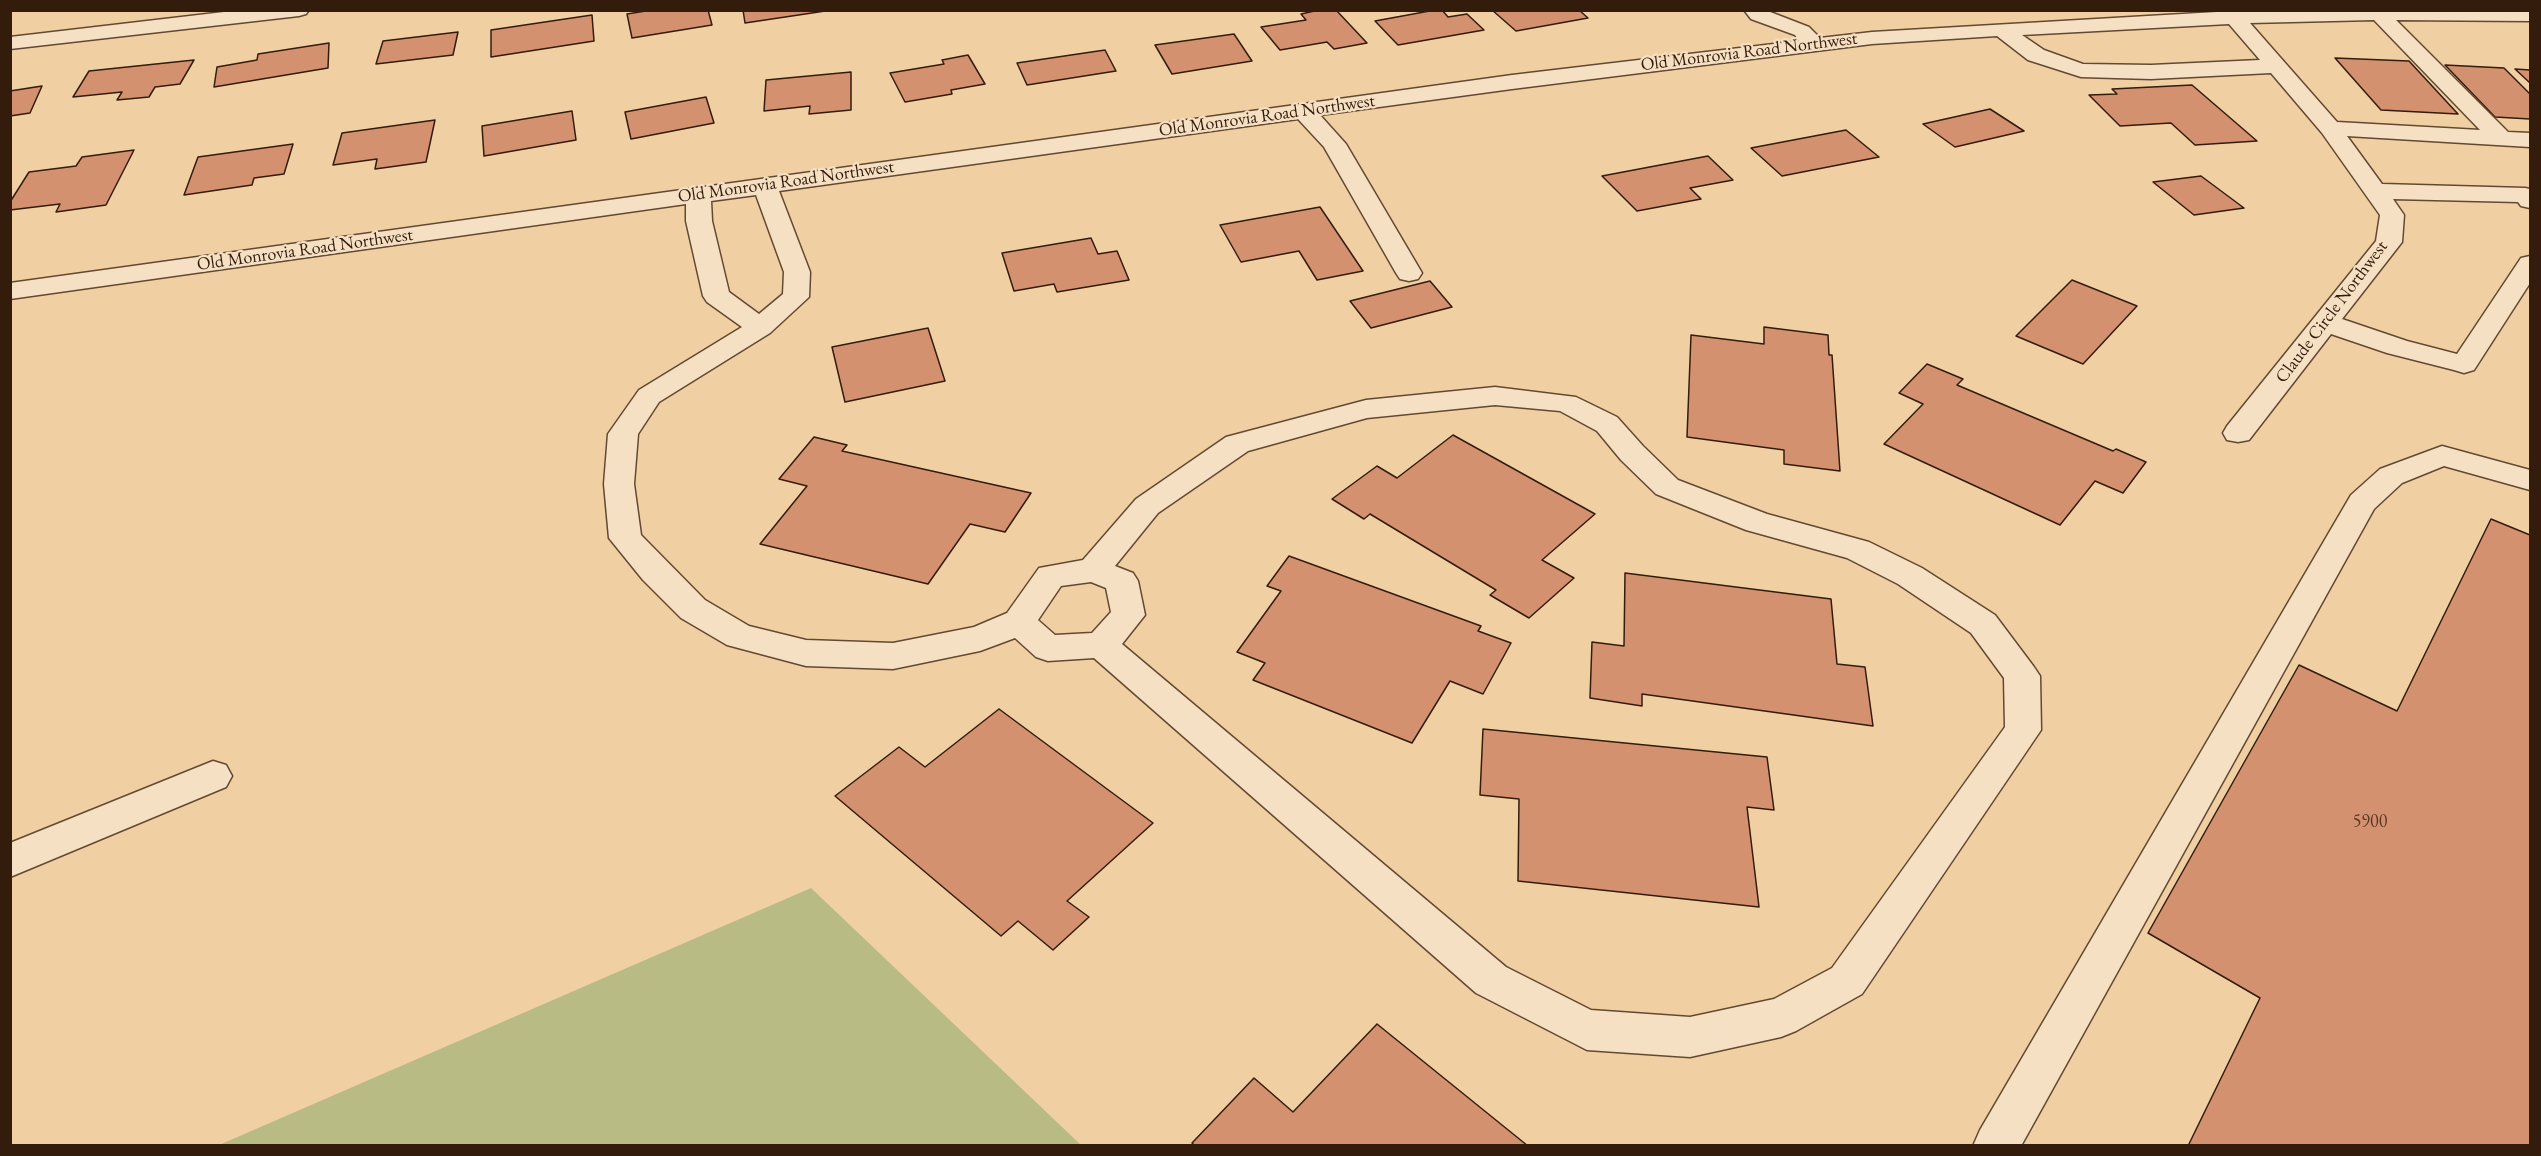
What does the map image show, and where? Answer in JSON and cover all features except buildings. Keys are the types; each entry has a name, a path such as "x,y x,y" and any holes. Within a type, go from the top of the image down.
{"street":[{"path":"10,43 299,10"},
{"path":"1754,10 1758,15 1807,29"},
{"path":"2376,12 2502,139"},
{"name":"Old Monrovia Road Northwest","path":"10,291 1617,68 1807,29 1872,38 2234,17 2376,12 2530,15"},
{"name":"Claude Circle Northwest","path":"2234,17 2330,128 2392,215 2389,242 2238,434"},
{"path":"2002,30 2036,55 2081,70 2151,72 2277,66"},
{"path":"1304,111 1334,144 1409,273"},
{"path":"2330,128 2530,140"},
{"path":"765,188 797,272 796,297 760,327 650,396 623,435 619,484 625,538 655,572 693,609 739,636 806,653 893,656 980,638 1019,622 1051,576 1093,570 1121,581 1128,615 1101,645"},
{"path":"2374,191 2525,195 2530,201"},
{"path":"698,194 699,221 716,296 760,327"},
{"path":"2327,323 2397,347 2464,364 2530,264"},
{"path":"1019,622 1048,648 1101,645 1491,981 1587,1030 1690,1037 1781,1017 1847,981 2023,730 2022,676 1983,624 1910,576 1858,550 1756,522 1667,487 1632,453 1607,424 1566,403 1495,396 1366,409 1237,444 1147,506 1093,570"},
{"path":"1996,1146 2362,502 2391,476 2442,456 2530,480"},
{"path":"10,861 213,776"}],"green space":[{"path":"811,888 1081,1145 219,1145"}]}
